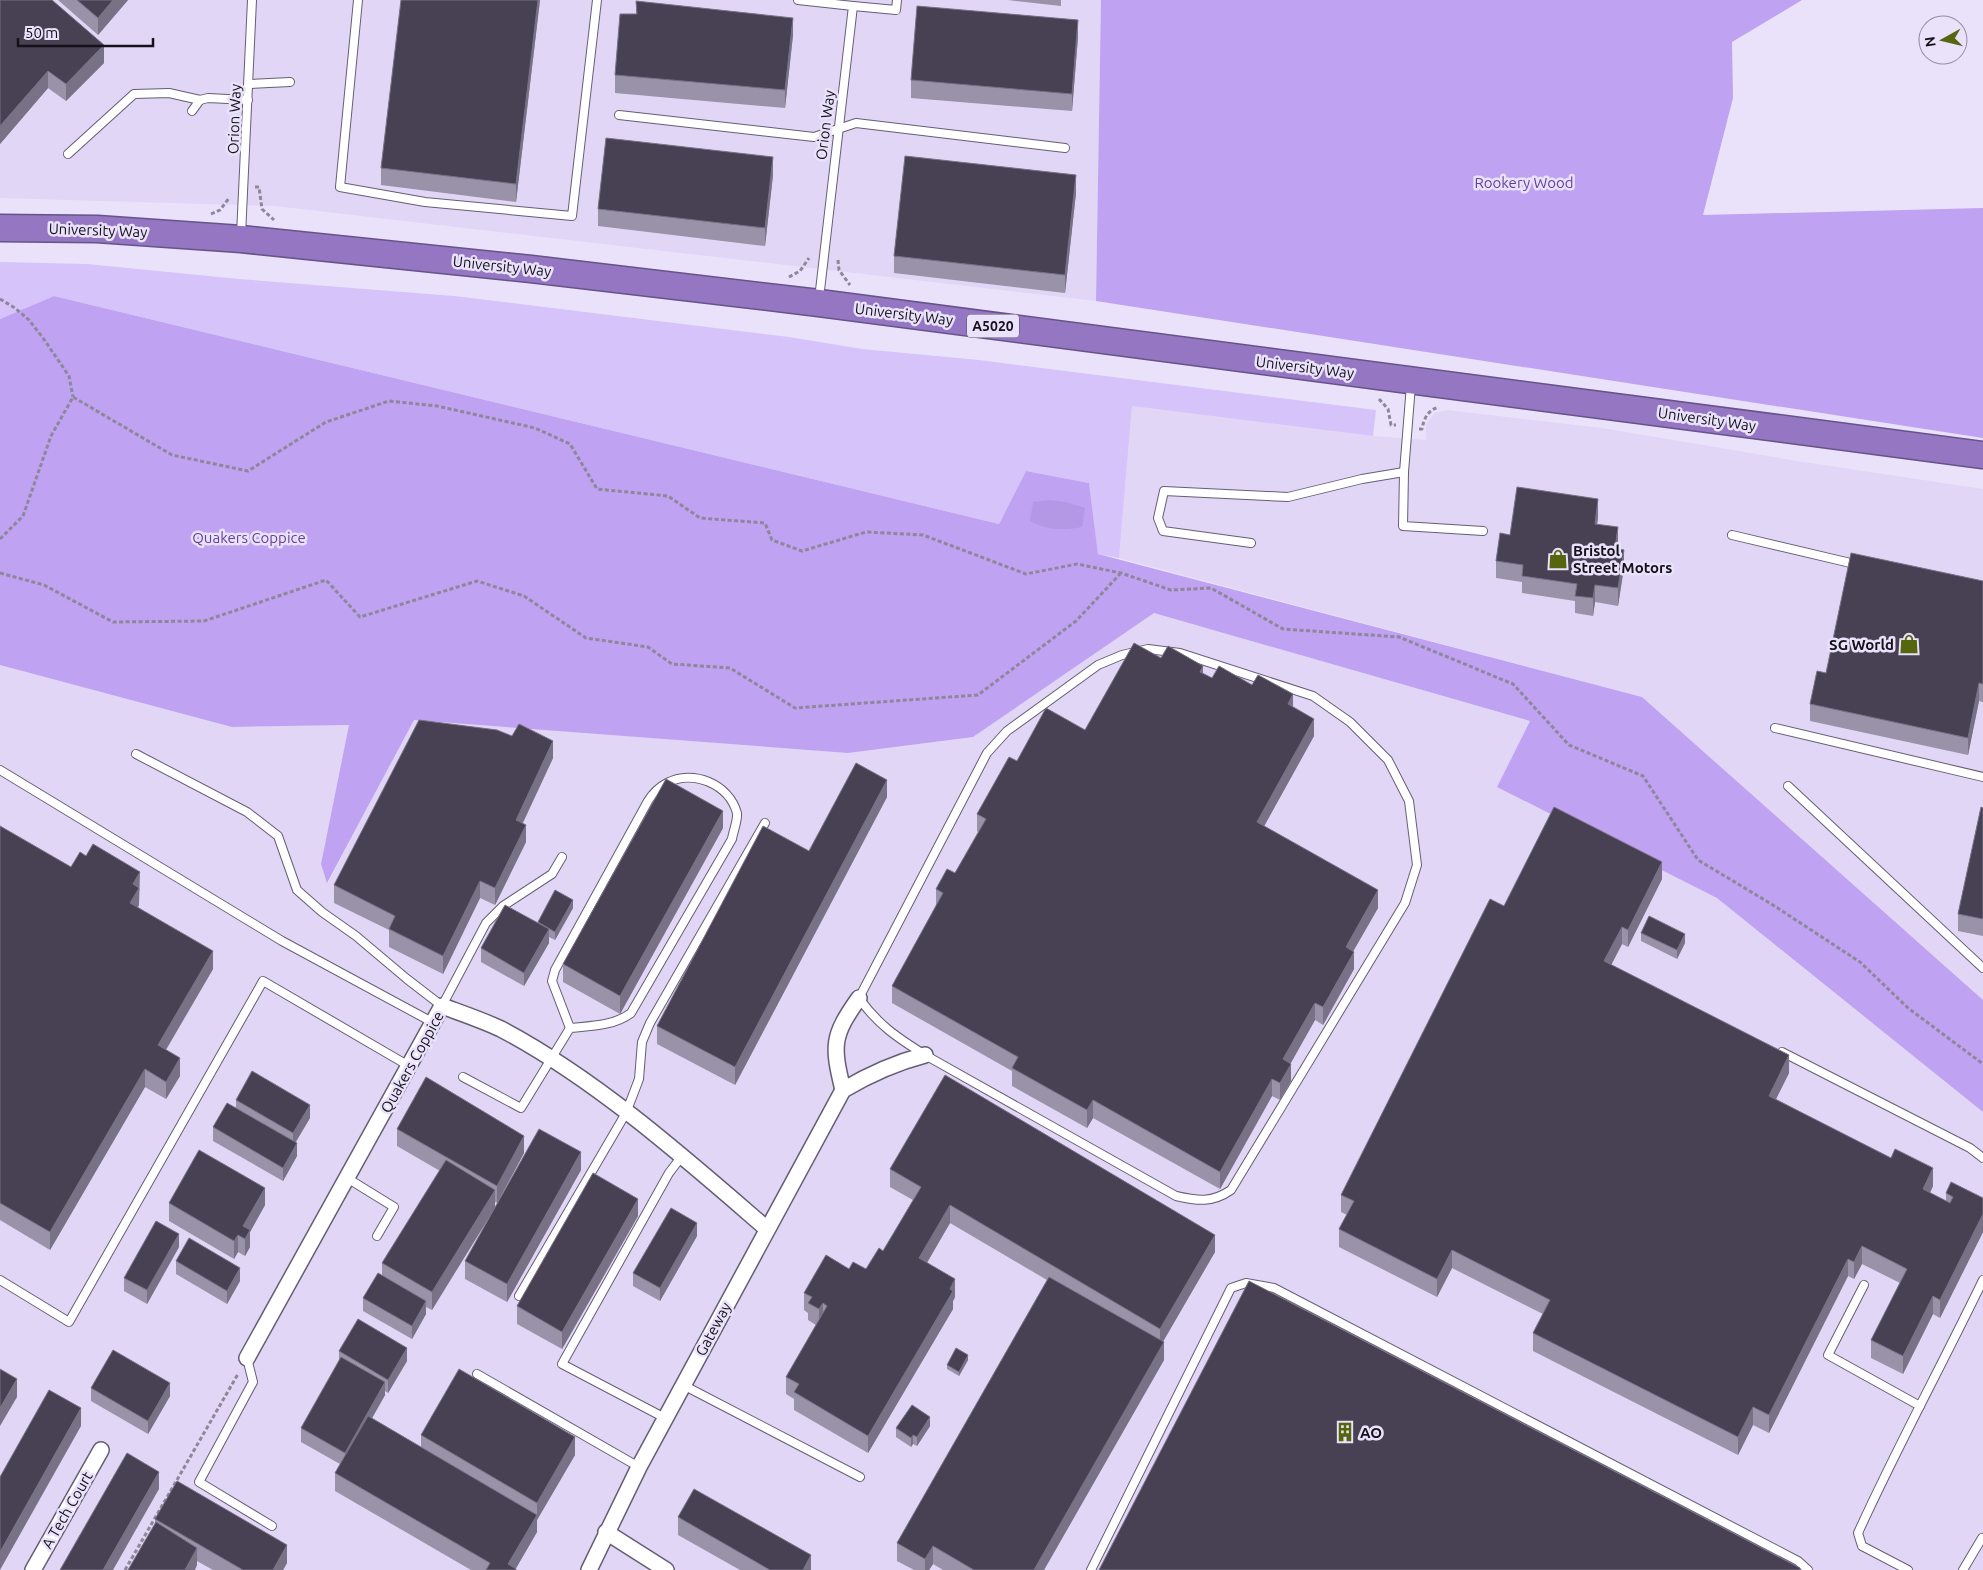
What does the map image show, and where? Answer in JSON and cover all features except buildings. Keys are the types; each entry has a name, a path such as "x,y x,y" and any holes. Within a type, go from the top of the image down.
{"highway":[{"name":"University Way","path":"0,228 96,229 241,238 819,303 1983,456"}],"street":[{"path":"843,1090 836,1062 836,1045 841,1024 859,998"},
{"name":"Quakers Coppice","path":"247,1358 442,1006 500,1029 550,1058 682,1156 767,1229"},
{"name":"Gateway","path":"589,1570 639,1467 843,1090 872,1072 925,1055"},
{"name":"A Tech Court","path":"33,1570 101,1450"},
{"path":"606,1532 666,1570"}],"lane":[{"name":"Orion Way","path":"241,238 252,0"},
{"path":"358,0 340,187 426,202 572,216 597,0"},
{"path":"798,0 896,10 897,0"},
{"name":"Orion Way","path":"819,303 853,6"},
{"path":"249,84 290,82"},
{"path":"68,154 134,94 169,93 200,100 208,98 248,100"},
{"path":"192,111 200,100"},
{"path":"619,115 814,137 856,123 1065,148"},
{"path":"1411,380 1404,472 1403,526 1483,531"},
{"path":"1251,543 1163,531 1158,518 1164,491 1288,497 1362,479 1404,472"},
{"path":"1732,535 1868,566"},
{"path":"1148,648 1180,654 1313,696 1350,722 1388,760 1409,801 1417,865 1405,903 1231,1190 1219,1198 1198,1202 1176,1196 925,1055 892,1034 873,1018 859,998 987,753 1007,731 1106,662 1122,654 1148,648"},
{"path":"1775,728 1983,777"},
{"path":"136,754 247,812 278,836 298,890 322,912 356,936 442,1006 486,923 503,906 552,874 562,857"},
{"path":"0,770 282,941 432,1022"},
{"path":"684,778 698,779 717,786 730,797 737,814 732,839 631,1013 622,1020 596,1026 570,1028 552,981 555,970 648,801 656,790 668,782 684,778"},
{"path":"1788,786 1983,968"},
{"path":"519,1296 626,1113 639,1079 642,1042 650,1024 765,823"},
{"path":"0,1280 69,1322 263,981 409,1066"},
{"path":"463,1077 521,1108 570,1028"},
{"path":"1775,1049 1970,1148 1983,1158"},
{"path":"665,1418 562,1364 669,1173 682,1156"},
{"path":"347,1178 394,1207 377,1236"},
{"path":"1908,1570 1862,1546 1858,1533 1898,1446 1983,1280"},
{"path":"1091,1570 1231,1288 1246,1283 1274,1288 1698,1508 1798,1561 1808,1570"},
{"path":"1864,1285 1828,1355 1920,1406"},
{"path":"247,1358 253,1382 199,1482 272,1526"},
{"path":"477,1374 639,1467"},
{"path":"683,1385 860,1477"},
{"path":"1963,1570 1982,1538"}],"path":[{"path":"0,300 15,308 29,320 43,338 69,376 73,397 51,436 23,516 0,539"},
{"path":"73,397 172,455 248,471 326,422 389,401 437,406 535,428 570,444 596,489 668,496 700,518 765,523 772,540 802,551 866,532 923,535 1026,574 1077,564 1121,573 1171,590 1211,588 1283,629 1399,637 1513,684 1568,746 1643,776 1698,860 1774,905 1860,962 1908,1008 1983,1064"},
{"path":"0,573 44,585 113,622 204,621 326,580 360,617 477,581 524,596 586,638 648,646 672,664 730,668 795,708 978,695 1076,621 1121,573"},
{"path":"125,1570 247,1358"}],"shaded area":[{"path":"0,0 1101,0 1096,301 275,206 0,198"},
{"path":"0,262 87,264 239,279 454,296 789,337 862,349 979,360 1376,410 1373,436 1132,406 1119,558 1098,554 1089,483 1026,471 999,524 54,296 0,319"},
{"path":"1132,406 1373,436 1426,440 1426,424 1435,413 1447,410 1602,428 1797,461 1983,489 1983,1000 1642,697 1119,558"},
{"path":"1049,500 1066,502 1085,508 1082,527 1055,529 1030,521 1033,502"},
{"path":"1154,613 1530,721 1497,787 1717,898 1983,1112 1983,1570 0,1570 0,665 232,727 349,725 321,864 328,883 414,719 848,753 973,737"}],"green space":[{"name":"Rookery Wood","path":"1101,0 1802,0 1732,42 1733,98 1703,215 1983,208 1983,438 1096,301"},
{"name":"Quakers Coppice","path":"54,296 999,524 1026,471 1089,483 1098,554 1642,697 1983,1000 1983,1112 1717,898 1497,787 1530,721 1154,613 973,737 848,753 414,720 327,883 321,864 349,725 232,727 0,665 0,319"}],"place":[{"name":"Bristol Street Motors","path":"1558,559"},
{"name":"SG World","path":"1909,644"},
{"name":"AO","path":"1345,1432"}]}
